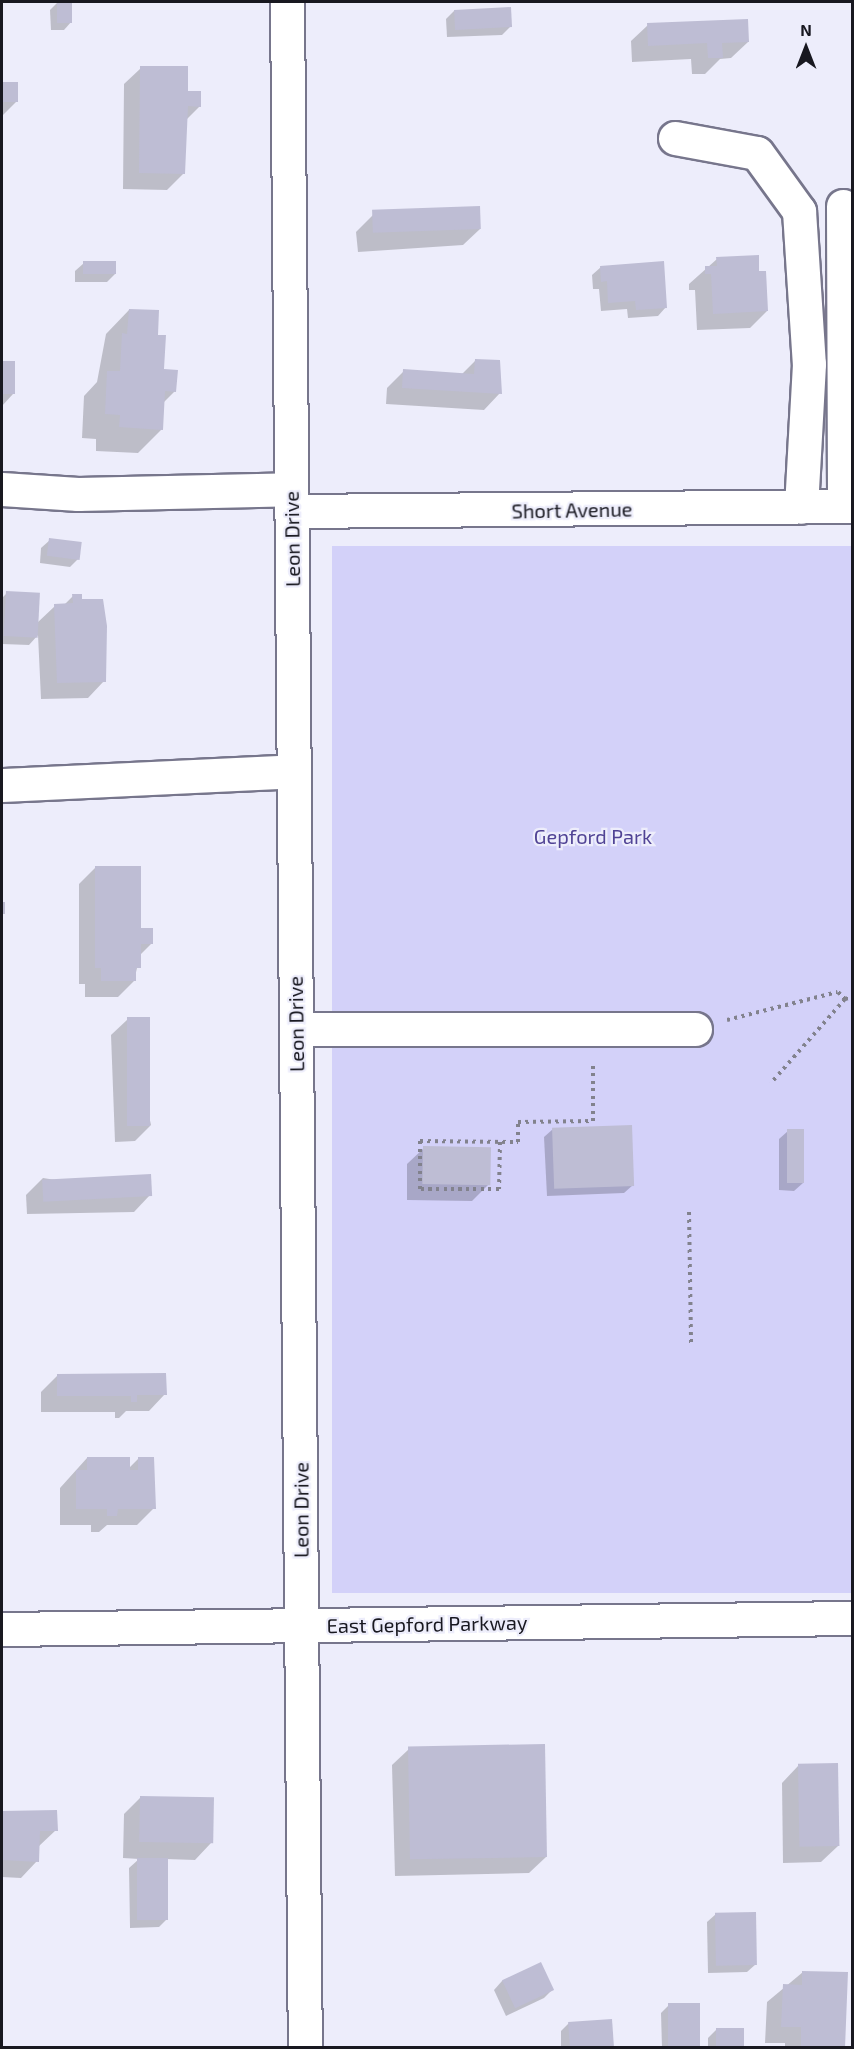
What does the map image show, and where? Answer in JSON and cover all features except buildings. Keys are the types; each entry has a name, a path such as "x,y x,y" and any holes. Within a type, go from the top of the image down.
{"street":[{"name":"Leon Drive","path":"287,2 305,2048"},
{"path":"675,138 757,153 799,211 809,364 801,507"},
{"path":"843,206 848,506"},
{"name":"Short Avenue","path":"2,489 78,494 292,500 848,506"},
{"path":"2,784 294,771"},
{"path":"297,1029 695,1029"},
{"name":"East Gepford Parkway","path":"2,1629 852,1618"}],"path":[{"path":"695,1029 838,992 845,999"},
{"path":"771,1083 845,999 852,996"},
{"path":"500,1142 499,1189 420,1189 420,1141 518,1142 518,1122 593,1121 593,1029"},
{"path":"689,1212 691,1345"}],"green space":[{"name":"Gepford Park","path":"332,546 852,546 852,1593 332,1593"}]}
